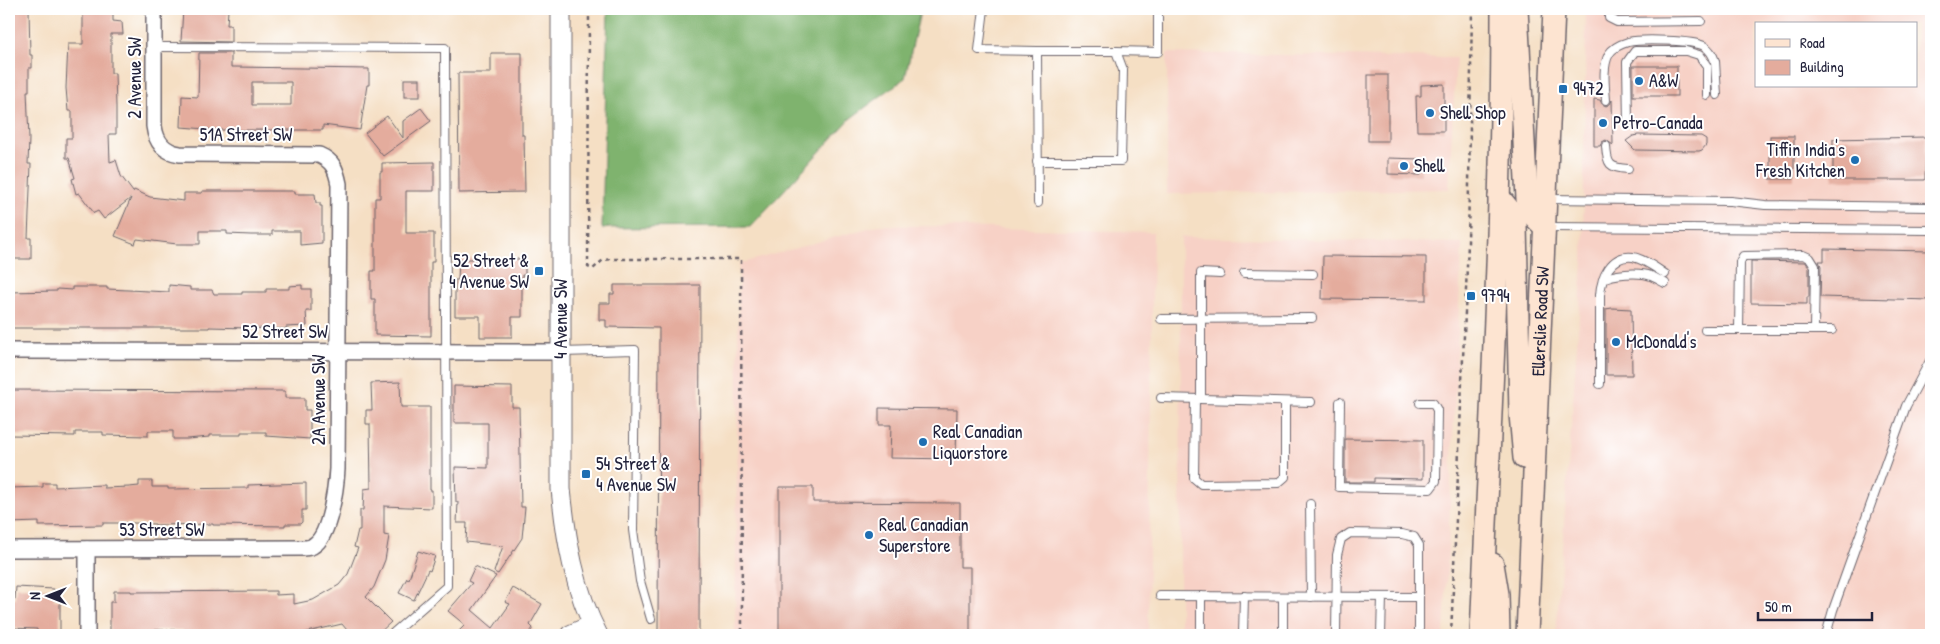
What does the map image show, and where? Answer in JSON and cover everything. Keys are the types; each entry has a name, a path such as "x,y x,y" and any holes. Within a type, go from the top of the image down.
{"main road":[{"path":"1481,635 1486,519 1524,226 1534,218 1519,198 1502,99 1502,9"},
{"path":"1517,9 1519,198"},
{"path":"1532,524 1520,414 1524,226 1513,214 1519,198 1554,9"},
{"name":"Ellerslie Road SW","path":"1524,226 1532,524 1528,635"},
{"path":"1486,519 1498,594 1499,635"}],"street":[{"name":"2 Avenue SW","path":"154,9 154,126 161,146"},
{"name":"4 Avenue SW","path":"561,9 560,460 564,524 570,556 578,586 595,630"},
{"name":"51A Street SW","path":"161,146 172,153 312,154 319,155 331,162"},
{"name":"2A Avenue SW","path":"316,545 326,528 336,485 339,184 335,168 331,162"},
{"name":"52 Street SW","path":"9,351 561,352"},
{"name":"53 Street SW","path":"9,548 303,548 316,545"},
{"path":"87,549 87,635"},
{"path":"570,635 595,630"}],"lane":[{"path":"984,9 979,50 1037,52 1158,52 1158,9"},
{"path":"1609,9 1609,18 1616,22 1701,21"},
{"path":"1606,100 1605,66 1609,54 1618,46 1634,41 1683,41 1704,46 1713,55 1715,60 1717,95"},
{"path":"154,47 445,48 447,586 391,635"},
{"path":"1037,161 1121,161 1123,70 1116,51"},
{"path":"1037,52 1038,203"},
{"path":"1628,124 1627,62 1635,52 1695,52 1707,66 1706,95"},
{"path":"1606,146 1606,158 1610,164 1617,168 1628,169"},
{"path":"1519,198 1730,201 1765,204 1931,207"},
{"path":"1524,226 1931,230"},
{"path":"1739,330 1740,262 1743,256 1803,255 1810,258 1815,266 1814,330"},
{"path":"1600,384 1600,295 1602,282 1614,262 1625,257 1640,259 1665,274"},
{"path":"1220,274 1201,273 1201,319 1194,478 1200,484 1278,483 1285,477 1285,402"},
{"path":"1244,273 1313,274"},
{"path":"1602,282 1614,275 1642,274 1665,283"},
{"path":"1161,319 1312,318"},
{"path":"1705,330 1832,330"},
{"path":"561,352 635,350 633,530 640,581 651,619"},
{"path":"1826,635 1833,610 1906,406 1931,359"},
{"path":"1161,398 1312,402"},
{"path":"1340,402 1339,487 1430,489 1436,481 1437,410 1433,403 1420,403"},
{"path":"1310,504 1311,597"},
{"path":"1336,635 1337,555 1341,539 1350,533 1402,534 1414,537 1419,545 1419,635"},
{"path":"1160,596 1419,597"},
{"path":"1201,596 1201,635"},
{"path":"1243,635 1244,596"},
{"path":"1283,597 1283,635"},
{"path":"1381,635 1382,597"}],"path":[{"path":"589,9 588,267 593,269 598,262 613,259 741,259 742,635"},
{"path":"1451,635 1468,243 1472,9"}],"shaded area":[{"path":"1586,9 1931,9 1931,635 1556,635 1583,262"},
{"path":"1167,53 1456,58 1449,189 1167,194"},
{"path":"879,225 1153,232 1148,635 735,635 739,264"},
{"path":"1181,237 1462,243 1444,635 1180,635"}],"green space":[{"path":"608,9 919,9 920,12 905,78 851,118 750,227 602,228"}],"building":[{"path":"9,9 29,9 32,68 29,68 29,91 27,91 28,164 31,164 28,238 31,238 31,259 9,259"},
{"path":"83,9 113,9 113,21 122,22 123,34 111,34 111,73 115,73 116,134 109,134 110,162 116,160 121,176 133,192 134,190 150,197 184,201 184,193 202,193 202,191 295,191 295,194 315,194 316,203 320,203 320,206 322,206 322,243 300,245 300,231 272,231 272,235 251,235 227,234 227,231 200,231 200,244 177,244 137,239 135,244 115,236 131,198 104,219 98,211 94,213 79,193 76,194 72,179 75,178 69,158 66,158 66,138 72,138 72,111 68,111 66,88 68,44 83,44"},
{"path":"183,9 228,10 227,25 231,25 231,42 181,41"},
{"path":"199,53 231,53 231,67 369,69 369,85 367,85 360,130 323,125 323,130 219,130 181,127 182,96 198,97","holes":["252,82 291,82 291,105 252,105"]},
{"path":"491,53 522,53 522,135 524,135 525,192 459,193 458,73 491,73"},
{"name":"Petro-Canada","path":"1633,66 1677,66 1677,96 1633,96"},
{"name":"Shell","path":"1368,75 1388,75 1388,141 1368,141"},
{"path":"404,79 420,79 420,97 404,97"},
{"name":"Shell Shop","path":"1444,84 1444,131 1417,131 1416,96 1421,96 1421,85"},
{"name":"Petro-Canada","path":"1594,99 1600,100 1606,106 1612,100 1613,145 1606,140 1600,146 1594,146"},
{"path":"421,108 431,121 383,156 365,133 387,116 403,138 403,121"},
{"name":"Petro-Canada","path":"1638,135 1701,136 1706,139 1706,145 1699,151 1635,150 1626,141"},
{"path":"1770,136 1794,136 1794,179 1770,179"},
{"path":"1926,137 1925,180 1833,180 1833,139"},
{"name":"Shell","path":"1388,158 1421,159 1421,175 1388,174"},
{"path":"434,162 434,191 406,191 406,233 434,233 434,262 431,262 431,336 375,335 375,299 371,299 371,271 375,271 375,198 380,198 382,163"},
{"path":"1824,249 1931,251 1931,300 1820,297 1821,266 1819,261 1824,261"},
{"path":"1323,256 1426,257 1426,300 1322,299"},
{"path":"459,259 525,259 525,275 522,275 522,317 512,317 512,337 480,337 480,316 455,316 455,280 458,280"},
{"path":"1751,261 1806,262 1809,268 1809,297 1807,297 1807,304 1751,303"},
{"path":"169,285 190,287 190,290 212,290 214,294 242,294 242,292 266,292 266,289 289,289 289,286 302,285 302,289 311,289 311,311 306,311 307,326 286,327 286,329 209,327 9,328 9,292 72,290 72,287 107,287 107,289 169,292"},
{"path":"614,285 700,285 699,635 658,635 659,328 606,327 606,320 599,320 599,303 610,303 610,294 614,294"},
{"name":"McDonald's","path":"1606,309 1631,309 1632,375 1606,375"},
{"path":"400,382 401,407 430,407 430,490 432,490 432,508 384,506 384,535 389,536 385,560 374,587 366,597 391,622 377,635 351,635 342,624 303,633 277,633 277,635 182,635 182,630 155,630 155,634 110,635 110,602 114,602 114,591 276,591 276,595 294,594 294,604 313,600 339,585 348,574 358,548 354,547 358,530 360,530 360,510 363,510 364,489 371,488 370,424 366,424 366,410 372,410 371,383"},
{"path":"454,386 512,387 512,407 519,407 521,507 525,507 522,538 498,574 494,572 503,546 466,542 467,523 457,523 458,502 456,502 455,467 488,468 488,423 454,423"},
{"path":"9,390 285,391 285,398 305,398 305,410 310,410 310,439 266,436 266,432 241,432 241,435 209,435 209,437 187,439 173,439 173,431 148,431 148,436 103,435 103,432 75,432 75,436 9,435"},
{"name":"Real Canadian Liquorstore","path":"879,408 957,409 956,459 890,458 891,425 879,425"},
{"path":"1345,439 1423,440 1423,479 1374,478 1374,482 1345,482"},
{"path":"139,481 152,481 152,487 168,487 168,489 248,488 248,485 306,483 306,510 302,510 302,522 300,524 285,524 285,526 103,523 103,525 39,526 39,522 9,523 9,488 43,487 43,483 55,483 55,487 104,485 104,488 129,487 139,486"},
{"name":"Real Canadian Superstore","path":"779,487 813,487 813,502 960,503 960,567 970,567 970,635 779,635"},
{"path":"418,551 435,556 430,571 428,570 414,600 399,593 407,578 409,579"},
{"path":"475,566 496,576 472,610 493,628 510,604 505,602 513,588 542,604 530,625 533,628 528,635 455,635 465,625 448,611 472,583 468,581"},
{"path":"16,587 54,589 54,600 60,600 60,635 37,635 37,629 9,628 9,602 11,602 11,599 15,599"}],"place":[{"name":"A&W","path":"1639,81"},
{"name":"9472","path":"1563,89"},
{"name":"Shell Shop","path":"1430,113"},
{"name":"Petro-Canada","path":"1603,123"},
{"name":"Tiffin India's Fresh Kitchen","path":"1855,160"},
{"name":"Shell","path":"1404,166"},
{"name":"52 Street & 4 Avenue SW","path":"539,271"},
{"name":"9794","path":"1471,296"},
{"name":"McDonald's","path":"1616,342"},
{"name":"Real Canadian Liquorstore","path":"923,442"},
{"name":"54 Street & 4 Avenue SW","path":"586,474"},
{"name":"Real Canadian Superstore","path":"869,535"}]}
